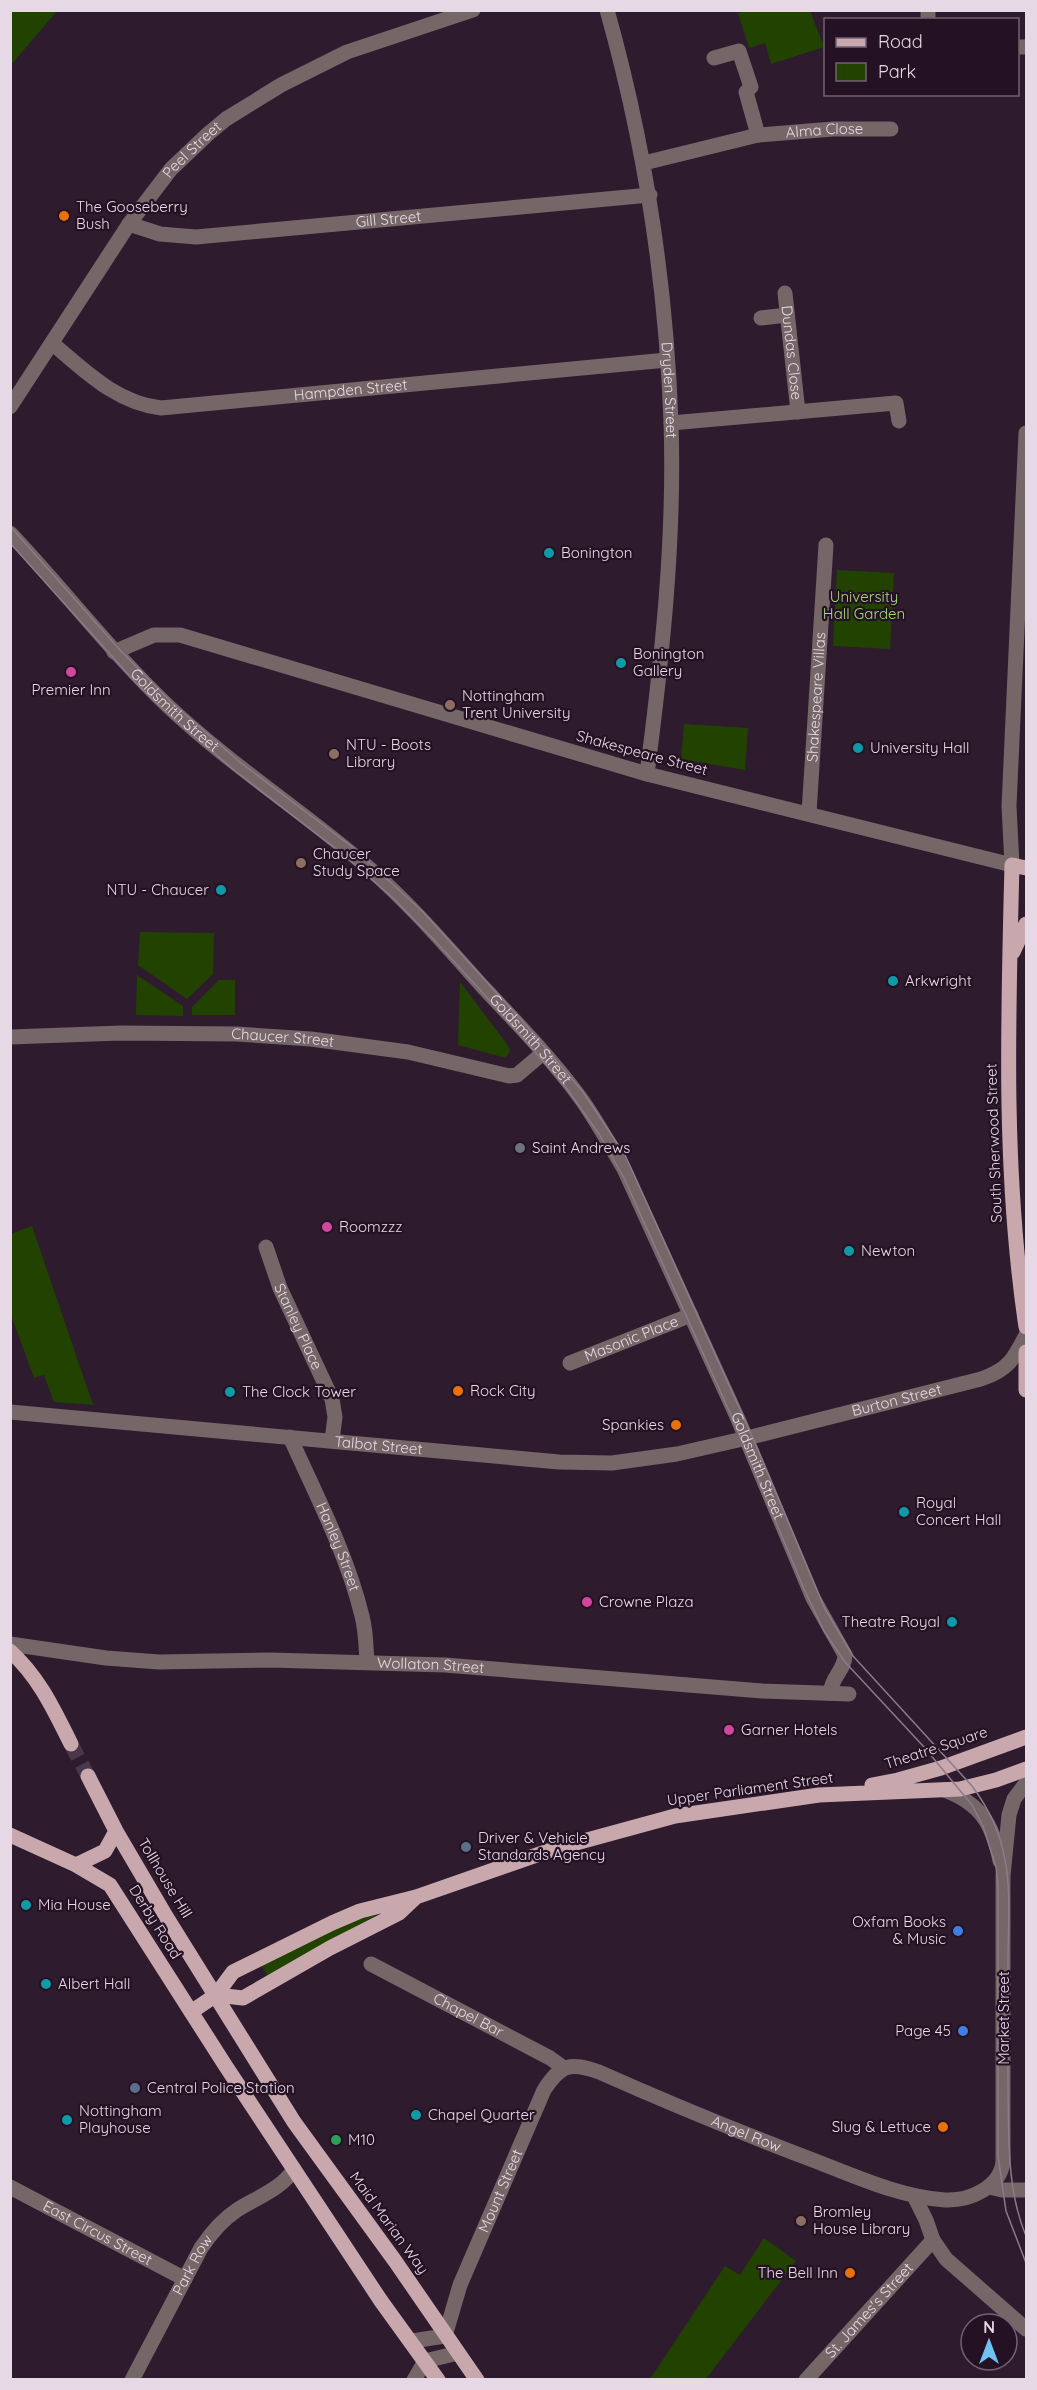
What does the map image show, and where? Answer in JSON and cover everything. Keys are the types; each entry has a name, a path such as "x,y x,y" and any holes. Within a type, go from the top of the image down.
{"main road":[{"name":"South Sherwood Street","path":"1019,866 1010,958 1010,1183 1017,1266 1026,1327"},
{"name":"South Sherwood Street","path":"1010,958 1026,924"},
{"path":"1026,1352 1026,1390"},
{"path":"10,1651 41,1685 71,1744"},
{"name":"Theatre Square","path":"819,1795 898,1780 1026,1737"},
{"name":"Upper Parliament Street","path":"190,2012 216,1995 232,1972 349,1915 416,1897 554,1849 675,1816 819,1795 960,1789 996,1780 1026,1769"},
{"name":"Tollhouse Hill","path":"88,1776 116,1831 216,1995"},
{"path":"76,1864 105,1851 116,1831"},
{"name":"Derby Road","path":"10,1835 76,1864 110,1885 190,2012"},
{"name":"Upper Parliament Street","path":"216,1995 243,1998 330,1948 399,1913 416,1897"},
{"name":"Maid Marian Way","path":"216,1995 294,2122 477,2379"},
{"path":"190,2012 295,2176 346,2245 381,2301 438,2379"}],"street":[{"name":"Peel Street","path":"10,407 53,345 129,224 157,185 186,154 226,119 318,66 357,48 473,10"},
{"name":"Dryden Street","path":"607,10 650,195 671,423 669,570 647,774"},
{"path":"714,58 739,51 751,87 746,92 758,135"},
{"name":"Alma Close","path":"644,163 758,135 833,129 891,129"},
{"name":"Gill Street","path":"129,224 160,234 196,237 650,195"},
{"name":"Dundas Close","path":"785,293 798,412"},
{"path":"761,318 787,315"},
{"name":"Hampden Street","path":"53,345 96,381 122,398 143,406 161,408 667,360"},
{"name":"Dundas Close","path":"671,423 896,403 899,421"},
{"path":"1019,866 1009,806 1021,645 1026,433"},
{"name":"Goldsmith Street","path":"10,533 114,652 170,708 237,765 372,872 448,948 578,1095 624,1169 747,1438 813,1598 845,1655 845,1662 830,1688"},
{"name":"Shakespeare Villas","path":"809,813 826,545"},
{"name":"Shakespeare Street","path":"114,652 153,635 180,635 647,774 1019,866"},
{"name":"Chaucer Street","path":"10,1037 121,1033 237,1034 311,1039 408,1052 509,1076 517,1075 543,1053"},
{"name":"Stanley Place","path":"266,1247 280,1288 332,1399 335,1417 332,1440"},
{"name":"Masonic Place","path":"570,1363 691,1315"},
{"name":"Burton Street","path":"747,1438 993,1375 1014,1360 1026,1335"},
{"name":"Talbot Street","path":"10,1412 559,1462 612,1463 677,1454 747,1438"},
{"name":"Hanley Street","path":"290,1437 335,1539 362,1617 367,1662"},
{"name":"Wollaton Street","path":"10,1644 106,1658 159,1662 270,1660 454,1666 762,1691 830,1688 849,1694"},
{"name":"Market Street","path":"989,2187 1001,2173 1003,2160 1003,1876 1009,1815 1014,1799 1026,1783"},
{"name":"Market Street","path":"944,1790 959,1796 985,1817 999,1854 1003,1876"},
{"name":"Chapel Bar","path":"371,1964 461,2010 550,2058 564,2068"},
{"name":"Angel Row","path":"564,2068 580,2065 770,2144 864,2180 914,2196 958,2200 989,2187"},
{"name":"Mount Street","path":"445,2336 460,2285 544,2090 553,2076 564,2068"},
{"name":"Market Street","path":"1003,2160 1007,2175 1022,2191"},
{"name":"Park Row","path":"132,2379 211,2232 234,2212 295,2176"},
{"name":"East Circus Street","path":"10,2187 185,2279"},
{"path":"989,2187 1022,2191"},
{"path":"914,2196 933,2240 946,2259 1026,2329"},
{"name":"St. James's Street","path":"806,2379 933,2240"},
{"path":"412,2341 445,2336"},
{"path":"414,2379 425,2361 458,2353"}],"green space":[{"path":"10,11 57,11 11,65"},
{"path":"745,11 810,11 824,47 771,64 765,43 749,48 738,13"},
{"name":"University Hall Garden","path":"837,570 894,573 890,649 833,646"},
{"path":"684,724 748,728 745,770 681,759"},
{"path":"140,932 214,933 213,974 187,999 138,965"},
{"path":"137,975 183,1006 183,1016 136,1015"},
{"path":"219,980 235,980 235,1015 192,1015 192,1007"},
{"path":"460,982 507,1044 510,1051 506,1058 458,1045"},
{"path":"32,1226 92,1402 95,1405 54,1402 44,1375 34,1378 11,1315 11,1234"},
{"path":"373,1911 375,1916 267,1976 261,1964"},
{"path":"764,2238 796,2261 706,2379 650,2379 725,2266 740,2275"}],"tunnel":[{"path":"71,1744 88,1776"}],"tram line":[{"path":"10,526 119,649 172,703 241,763 351,846 423,912 583,1092 625,1155 752,1436 825,1609 853,1656 972,1786 996,1828 1003,1848 1009,1912 1010,2161 1015,2199 1026,2236"},
{"path":"10,543 137,684 165,711 234,770 344,855 394,899 494,1005 565,1086 599,1134 624,1178 731,1415 824,1631 845,1662 924,1747 972,1805 983,1826 996,1867 998,1885 998,2156 1006,2211 1026,2263"}],"place":[{"name":"The Gooseberry Bush","path":"64,216"},
{"name":"Bonington","path":"549,553"},
{"name":"Bonington Gallery","path":"621,663"},
{"name":"Premier Inn","path":"71,672"},
{"name":"Nottingham Trent University","path":"450,705"},
{"name":"University Hall","path":"858,748"},
{"name":"NTU - Boots Library","path":"334,754"},
{"name":"Chaucer Study Space","path":"301,863"},
{"name":"NTU - Chaucer","path":"221,890"},
{"name":"Arkwright","path":"893,981"},
{"name":"Saint Andrews","path":"520,1148"},
{"name":"Roomzzz","path":"327,1227"},
{"name":"Newton","path":"849,1251"},
{"name":"Rock City","path":"458,1391"},
{"name":"The Clock Tower","path":"230,1392"},
{"name":"Spankies","path":"676,1425"},
{"name":"Royal Concert Hall","path":"904,1512"},
{"name":"Crowne Plaza","path":"587,1602"},
{"name":"Theatre Royal","path":"952,1622"},
{"name":"Garner Hotels","path":"729,1730"},
{"name":"Driver & Vehicle Standards Agency","path":"466,1847"},
{"name":"Mia House","path":"26,1905"},
{"name":"Oxfam Books & Music","path":"958,1931"},
{"name":"Albert Hall","path":"46,1984"},
{"name":"Page 45","path":"963,2031"},
{"name":"Central Police Station","path":"135,2088"},
{"name":"Chapel Quarter","path":"416,2115"},
{"name":"Nottingham Playhouse","path":"67,2120"},
{"name":"Slug & Lettuce","path":"943,2127"},
{"name":"M10","path":"336,2140"},
{"name":"Bromley House Library","path":"801,2221"},
{"name":"The Bell Inn","path":"850,2273"}]}
